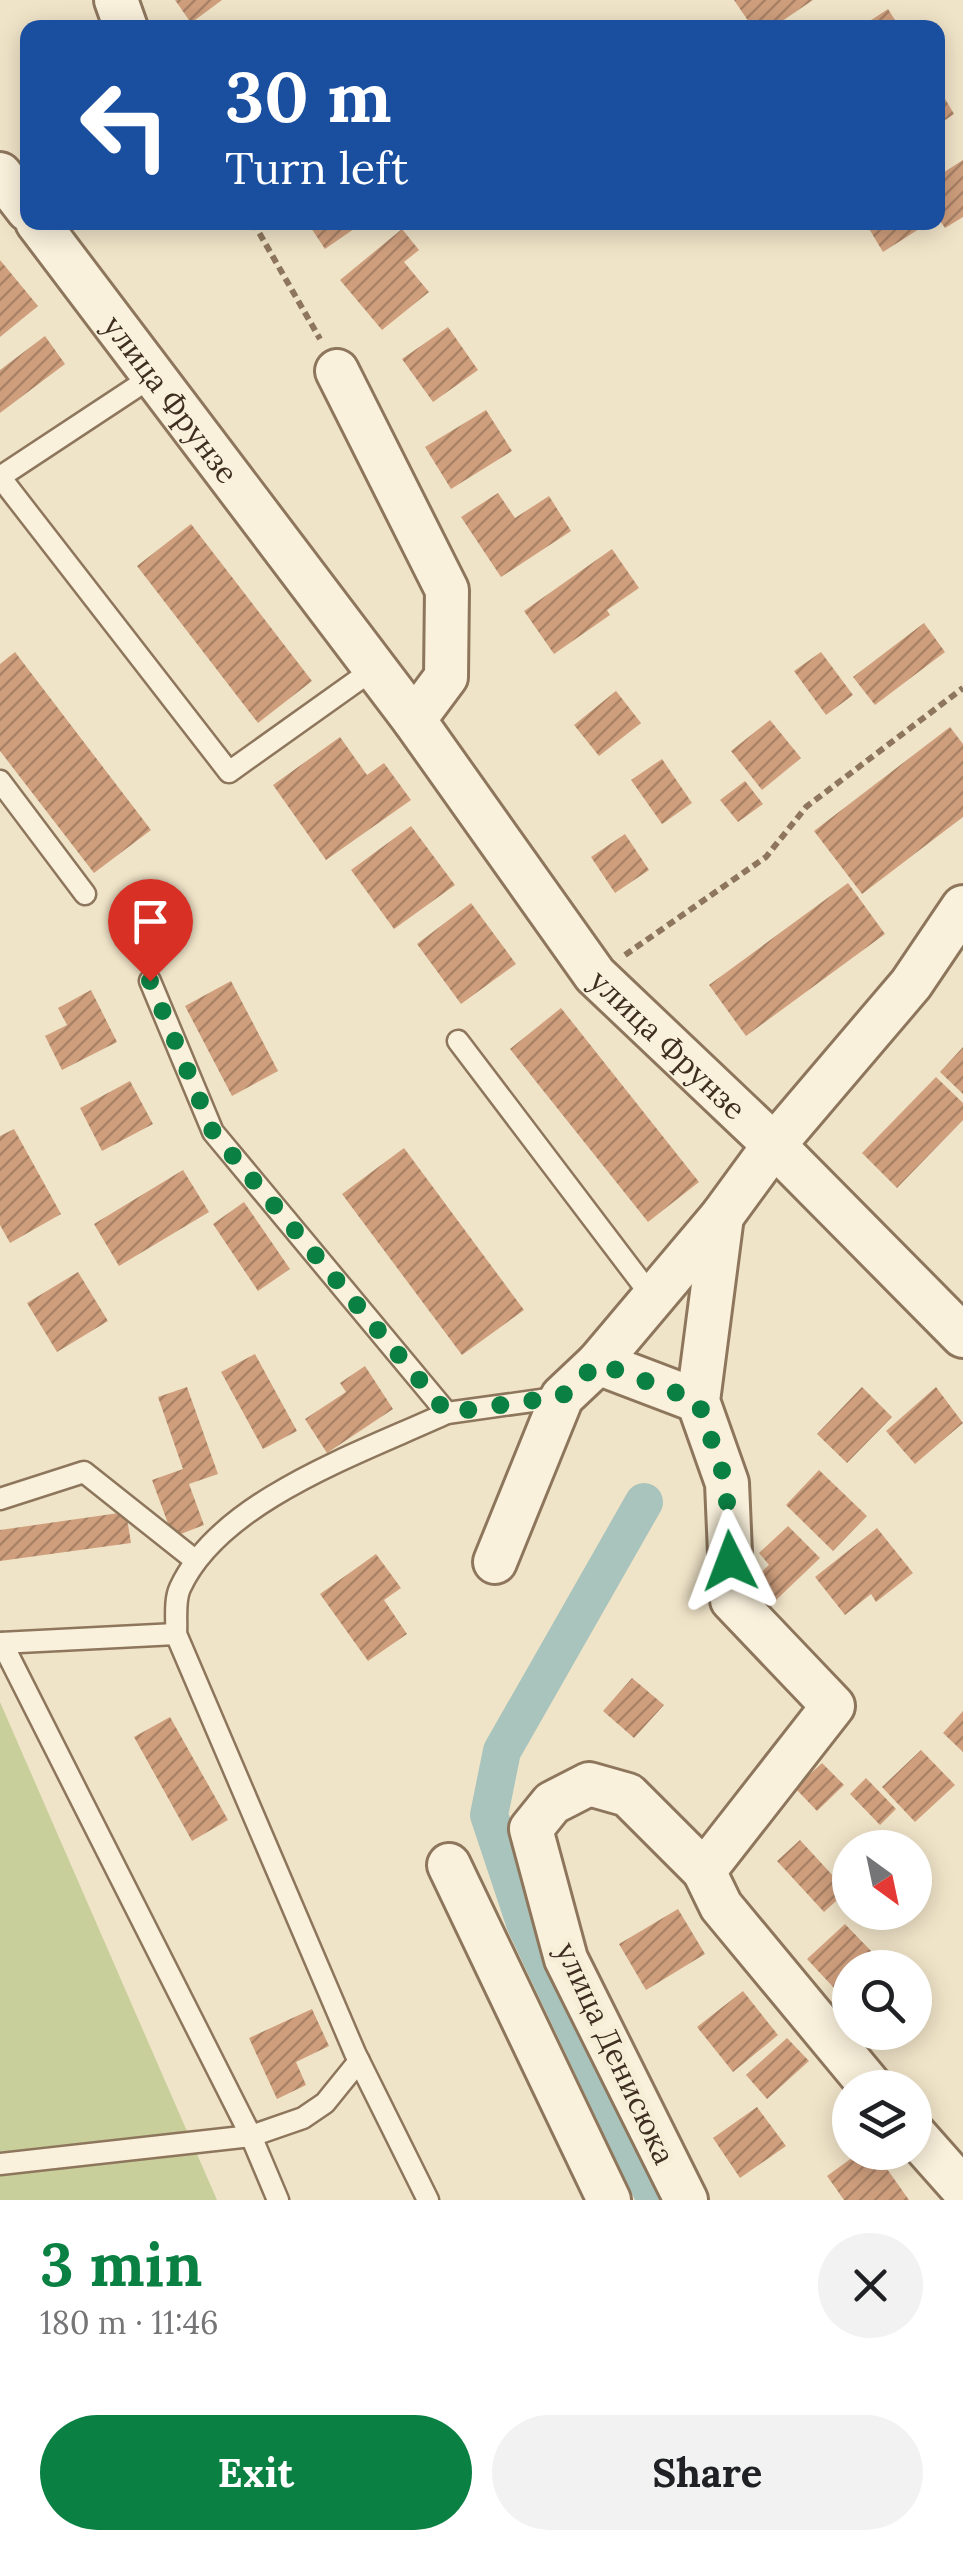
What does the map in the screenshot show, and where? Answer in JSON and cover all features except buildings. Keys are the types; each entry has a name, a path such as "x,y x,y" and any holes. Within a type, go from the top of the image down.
{"street":[{"path":"0,174 20,200"},
{"name":"улица Фрунзе","path":"43,230 376,668 595,975 774,1145 963,1336"},
{"path":"337,371 447,590 446,677 414,720"},
{"path":"495,1562 562,1396 598,1363 722,1216 774,1145 911,984 963,906"},
{"path":"722,1216 698,1401 726,1482 732,1600 834,1706 704,1871 721,1906 857,2070"},
{"path":"598,1363 698,1401"},
{"name":"улица Денисюка","path":"686,2200 566,1958 531,1830 552,1803 589,1784 628,1795 704,1871"},
{"path":"449,1865 610,2200"},
{"path":"932,2154 963,2189"}],"lane":[{"path":"153,376 0,477 230,772 376,668"},
{"path":"0,781 85,894"},
{"path":"150,981 213,1132 447,1413"},
{"path":"458,1041 652,1298"},
{"path":"428,2200 359,2061 176,1634 178,1592 207,1544 296,1483 447,1413 562,1396"},
{"path":"0,1499 84,1472 196,1561"},
{"path":"176,1634 1,1643 251,2136 278,2200"},
{"path":"0,2164 251,2136 303,2118 325,2103 359,2061"}],"path":[{"path":"258,230 337,371"},
{"path":"595,975 766,858 806,807 963,688"}],"green space":[{"path":"0,1702 217,2200 0,2200"}],"waterway":[{"path":"644,1502 502,1751 489,1815 525,1923 656,2200"}],"route":[{"path":"150,981 213,1132 447,1413 562,1396 598,1363 698,1401 726,1482 730,1561"}]}
